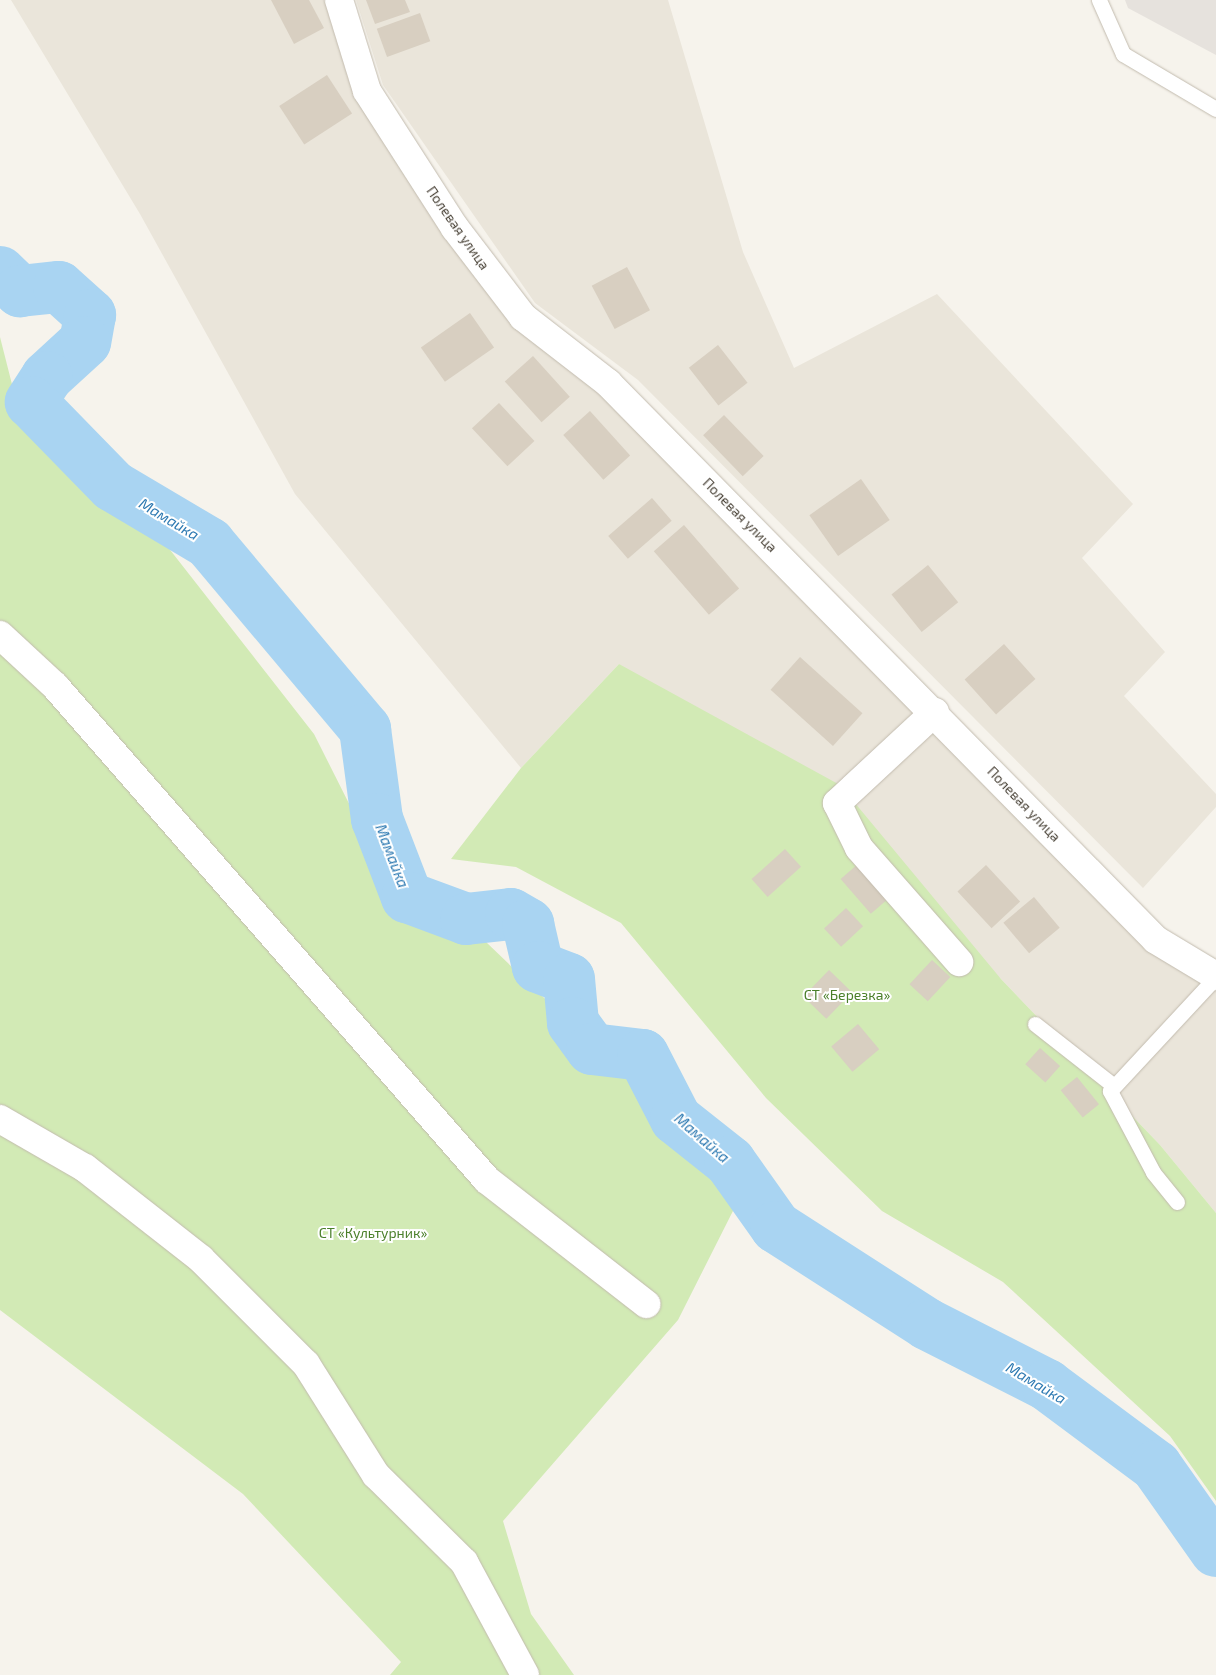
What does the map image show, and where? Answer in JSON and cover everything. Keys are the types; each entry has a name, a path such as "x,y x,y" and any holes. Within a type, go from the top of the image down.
{"street":[{"name":"Полевая улица","path":"339,0 367,91 455,228 523,316 608,383 935,712 1156,940 1216,976"},
{"path":"0,635 55,686 487,1180 646,1304"},
{"path":"935,712 837,803 859,848 959,962"},
{"path":"0,1119 85,1168 201,1259 306,1364 376,1475 464,1562 525,1675"}],"lane":[{"path":"1098,0 1123,54 1216,109"},
{"path":"1177,1202 1153,1172 1110,1091 1216,976"},
{"path":"1035,1024 1114,1086"}],"shaded area":[{"path":"11,0 329,0 358,96 600,394 1216,990 1216,1213 1160,1145 1001,979 619,664 521,768 295,494 140,214"},
{"path":"356,0 668,0 743,252 794,368 937,294 1133,504 1082,558 1165,652 1124,696 1216,794 1216,807 1143,888 638,380 535,303 383,85"},
{"path":"1125,0 1216,0 1216,55 1128,8"}],"green space":[{"name":"СТ «Культурник»","path":"0,337 19,412 160,537 314,734 396,897 486,942 615,1066 739,1199 678,1320 503,1521 531,1614 574,1675 390,1675 401,1662 243,1494 0,1310"},
{"name":"СТ «Березка»","path":"619,664 840,785 1001,979 1160,1145 1216,1213 1216,1501 1170,1436 1003,1282 882,1211 766,1098 621,923 516,867 451,859 521,768"}],"building":[{"path":"271,0 309,0 324,28 294,44"},
{"path":"366,0 405,0 410,12 375,24"},
{"path":"420,13 430,41 387,57 377,29"},
{"path":"327,75 352,114 304,145 279,106"},
{"path":"627,267 650,310 615,329 592,286"},
{"path":"470,313 494,347 445,382 421,347"},
{"path":"718,345 748,383 718,406 689,368"},
{"path":"533,356 570,397 542,422 505,381"},
{"path":"499,403 534,441 507,466 472,428"},
{"path":"590,411 630,456 603,480 563,435"},
{"path":"724,415 764,456 743,476 703,435"},
{"path":"861,479 890,520 838,556 809,515"},
{"path":"652,498 672,521 628,559 608,536"},
{"path":"684,525 739,588 709,615 654,551"},
{"path":"928,565 958,602 922,632 891,595"},
{"path":"1004,644 1035,679 996,714 965,679"},
{"path":"800,657 862,713 833,746 771,690"},
{"path":"785,849 801,867 768,897 752,879"},
{"path":"858,864 888,899 871,914 841,879"},
{"path":"986,865 1020,902 992,928 957,892"},
{"path":"1034,897 1060,928 1029,953 1003,923"},
{"path":"846,908 863,926 841,947 824,928"},
{"path":"932,960 950,977 928,1001 909,984"},
{"path":"829,970 852,992 826,1019 803,997"},
{"path":"858,1024 879,1049 852,1072 831,1046"},
{"path":"1040,1048 1060,1066 1045,1082 1025,1064"},
{"path":"1077,1077 1099,1104 1083,1117 1061,1090"}],"waterway":[{"name":"Мамайка","path":"0,272 20,291 59,287 90,315 85,342 47,377 31,402 113,486 209,543 365,729 377,819 407,897 466,919 511,914 528,924 538,967 569,979 573,1023 592,1049 643,1055 676,1119 730,1162 776,1227 927,1324 1047,1385 1156,1466 1216,1551"}]}
